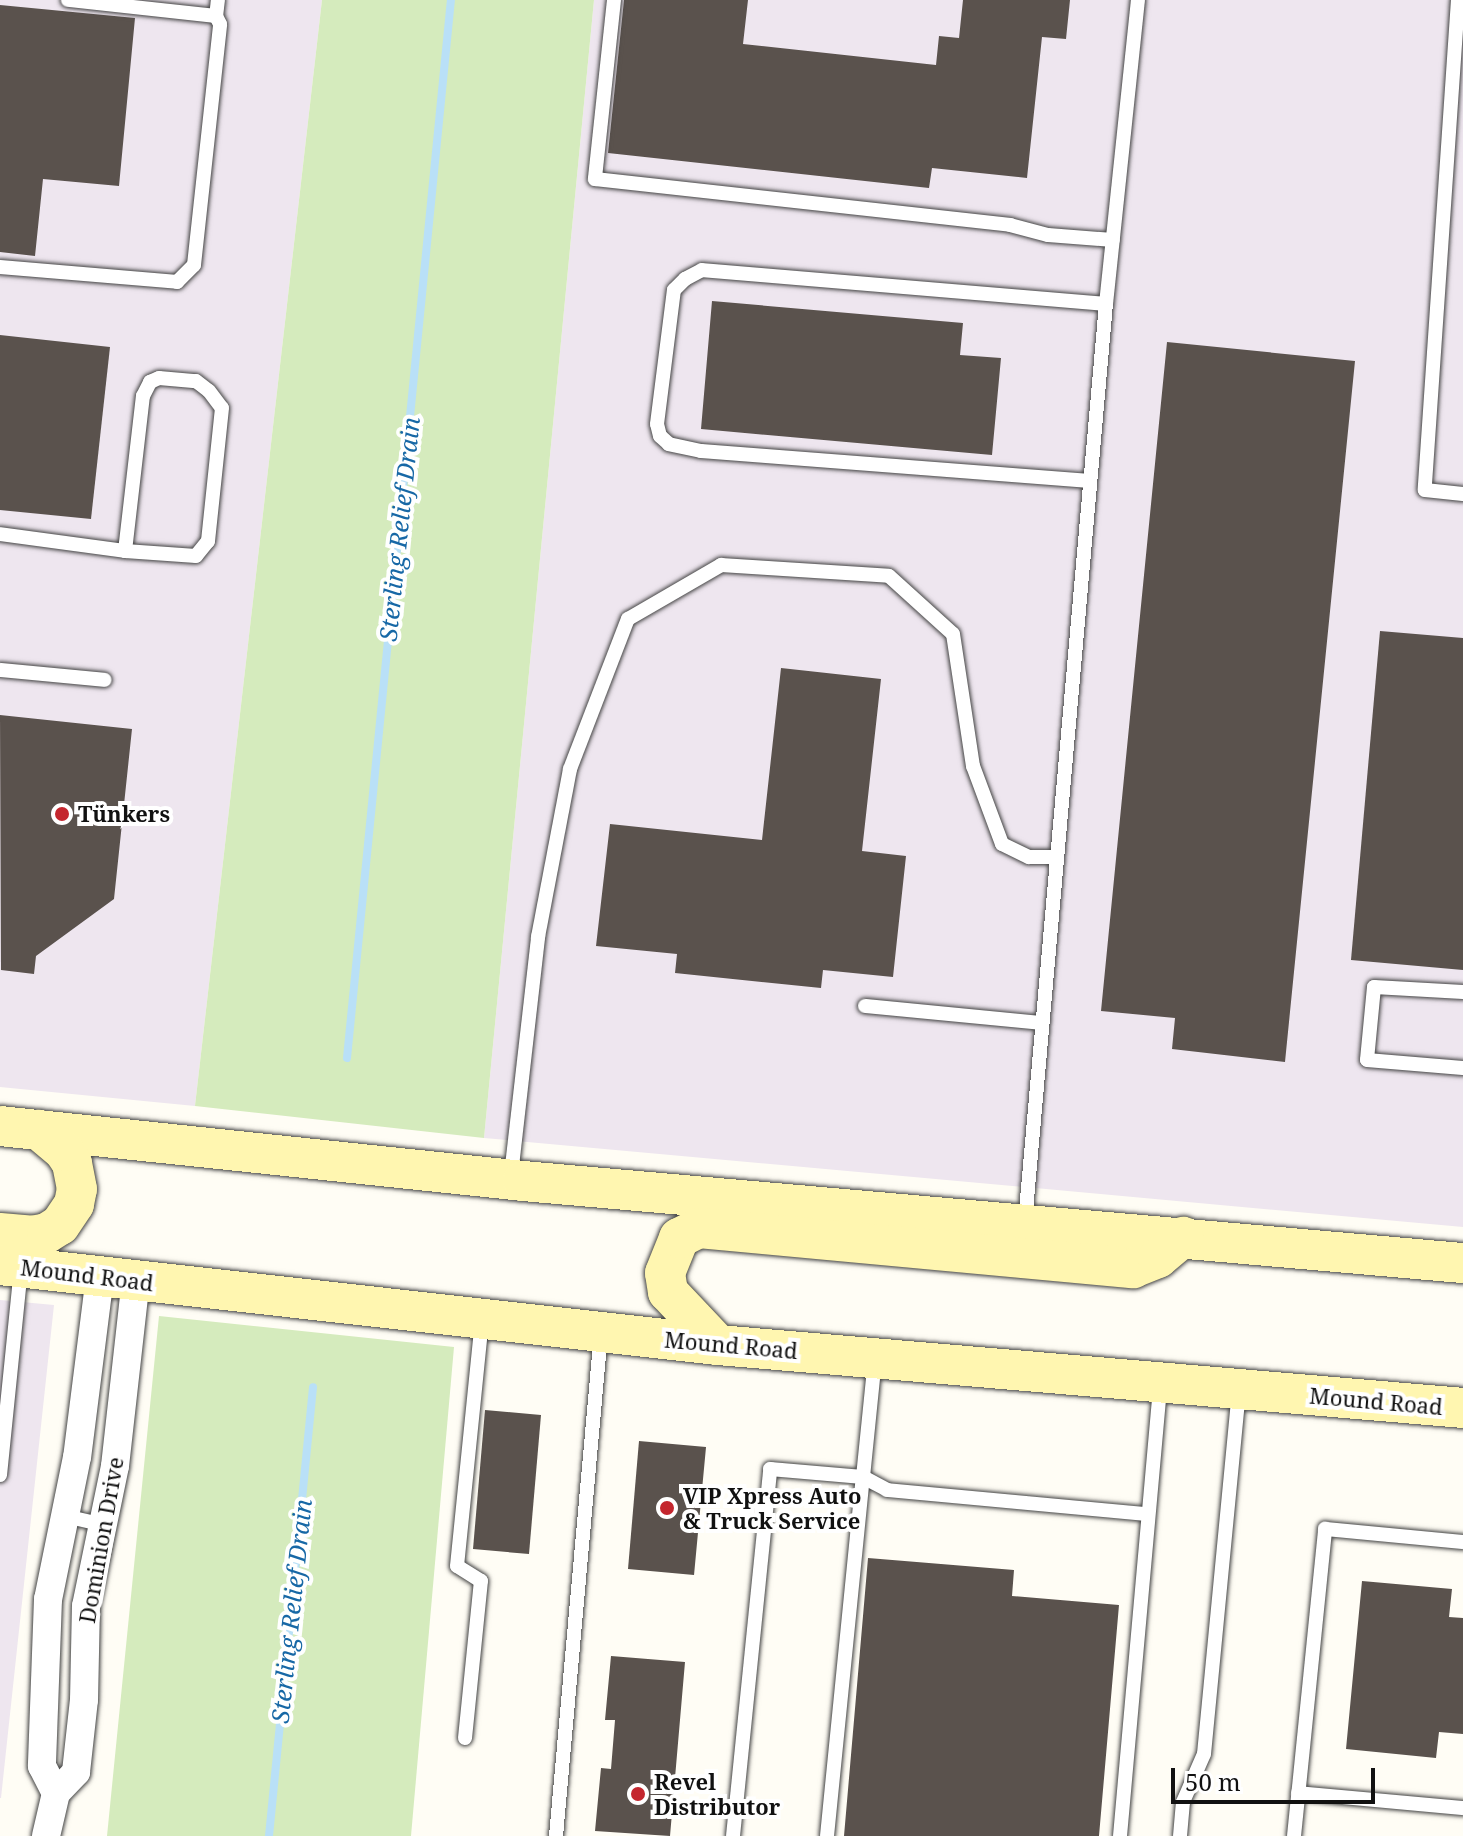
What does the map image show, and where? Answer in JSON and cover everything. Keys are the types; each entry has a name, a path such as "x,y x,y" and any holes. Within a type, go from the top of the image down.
{"main road":[{"path":"0,1126 510,1180 1463,1263"},
{"path":"12,1250 60,1225 74,1204 77,1189 72,1163 64,1151 39,1130"},
{"path":"718,1345 668,1292 665,1273 679,1238 699,1228 1133,1268 1158,1258 1183,1237"},
{"name":"Mound Road","path":"12,1250 118,1278 718,1345 1463,1408"}],"street":[{"name":"Dominion Drive","path":"56,1793 42,1766 48,1599 118,1278"},
{"name":"Dominion Drive","path":"46,1836 56,1793 76,1772 84,1700 86,1606 115,1466 118,1278"}],"lane":[{"path":"68,0 216,16"},
{"path":"0,267 177,282 194,265 220,24 216,16 218,0"},
{"path":"614,0 595,179 1010,225 1048,235 1113,240"},
{"path":"1025,1223 1106,304 1138,0"},
{"path":"1458,0 1425,490 1463,494"},
{"path":"1090,481 701,451 669,444 660,436 657,424 674,290 685,279 702,270 1106,304"},
{"path":"0,534 125,551 196,556 208,541 222,408 209,391 196,381 159,378 150,382 143,396 125,551"},
{"path":"510,1180 538,937 570,769 628,619 721,565 889,576 953,634 973,766 1002,844 1029,857 1056,857"},
{"path":"0,670 105,680"},
{"path":"1463,992 1374,987 1367,1060 1463,1068"},
{"path":"865,1006 1041,1023"},
{"path":"0,1475 12,1250"},
{"path":"465,1738 481,1581 457,1566 482,1319"},
{"path":"556,1836 601,1332"},
{"path":"827,1836 875,1358"},
{"path":"1120,1836 1160,1382"},
{"path":"1180,1836 1183,1802 1204,1754 1239,1389"},
{"path":"733,1836 770,1469 863,1477 887,1490 1148,1514"},
{"path":"65,1516 103,1525"},
{"path":"1294,1836 1325,1529 1463,1542"},
{"path":"1298,1793 1463,1808"}],"shaded area":[{"path":"0,0 322,0 195,1106 0,1087"},
{"path":"594,0 1463,0 1463,1227 484,1138"},
{"path":"0,1300 54,1305 1,1798 0,1798"}],"green space":[{"name":"Sterling Relief Drain","path":"322,0 594,0 484,1138 195,1106"},
{"name":"Sterling Relief Drain","path":"159,1316 454,1347 411,1836 107,1836"}],"building":[{"path":"624,0 748,0 743,44 936,65 939,36 959,38 963,0 1070,0 1066,39 1042,37 1027,178 932,168 929,188 608,153"},
{"path":"0,5 135,18 119,186 43,179 35,256 0,252"},
{"path":"712,301 963,323 960,355 1001,358 992,455 701,429"},
{"path":"0,335 110,347 91,519 0,510"},
{"path":"1167,342 1355,361 1285,1062 1172,1049 1175,1018 1101,1011"},
{"path":"1380,631 1463,638 1463,970 1351,960"},
{"path":"781,668 881,679 862,851 906,856 893,977 823,970 821,988 675,973 677,954 596,946 610,824 762,840"},
{"name":"Tünkers","path":"0,715 132,729 114,899 36,956 34,974 1,970"},
{"path":"485,1410 541,1415 529,1554 473,1549"},
{"name":"VIP Xpress Auto & Truck Service","path":"639,1441 706,1447 694,1575 628,1569"},
{"path":"868,1558 1014,1570 1012,1596 1119,1605 1099,1836 844,1836"},
{"path":"1362,1581 1452,1589 1449,1617 1463,1618 1463,1734 1439,1732 1436,1758 1346,1749"},
{"path":"611,1656 685,1662 670,1836 595,1831 601,1768 611,1769 615,1720 605,1720"}],"waterway":[{"name":"Sterling Relief Drain","path":"347,1058 451,0"},
{"name":"Sterling Relief Drain","path":"269,1836 313,1387"}],"place":[{"name":"Tünkers","path":"62,814"},
{"name":"VIP Xpress Auto & Truck Service","path":"667,1508"},
{"name":"Revel Distributor","path":"638,1794"}]}
